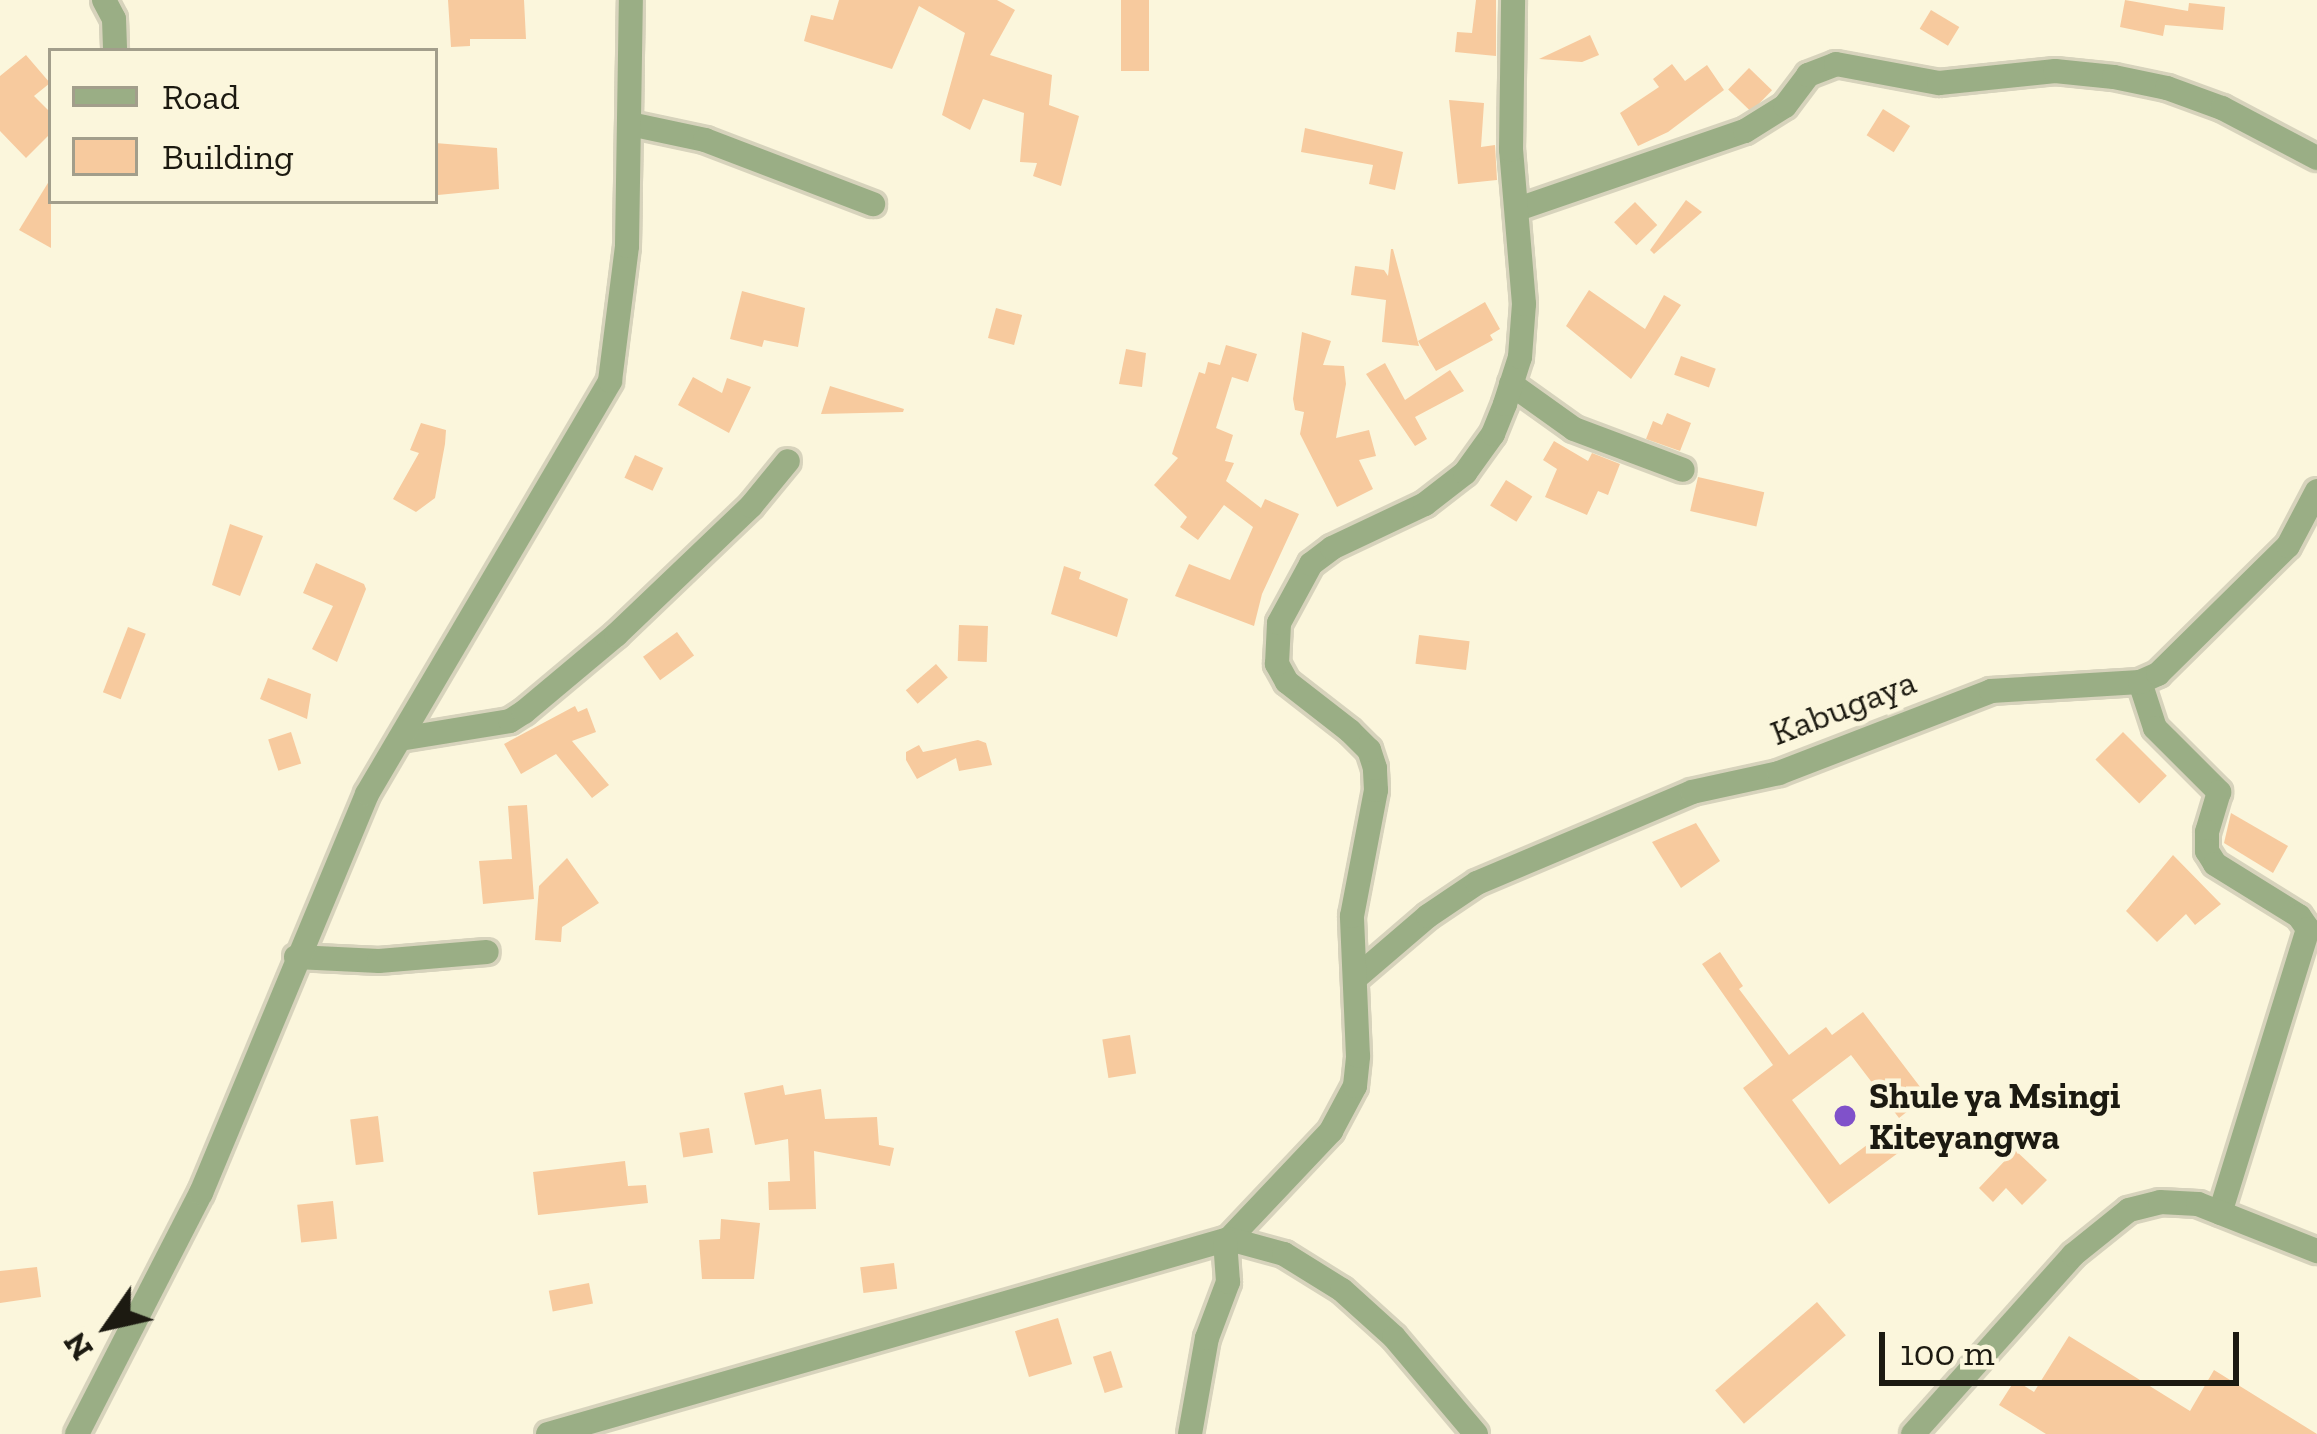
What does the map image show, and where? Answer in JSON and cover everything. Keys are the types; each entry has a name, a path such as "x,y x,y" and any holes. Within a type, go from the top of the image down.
{"street":[{"path":"104,0 114,19 115,48"},
{"path":"77,1434 201,1193 367,794 610,381 627,246 632,0"},
{"path":"548,1434 1227,1240 1283,1185 1346,1107 1358,1056 1354,892 1376,790 1375,768 1369,750 1350,731 1287,682 1277,664 1279,623 1311,564 1332,548 1425,504 1465,473 1493,434 1524,330 1511,151 1513,0"},
{"path":"1518,208 1745,131 1785,106 1808,76 1836,64 1939,83 2055,71 2114,77 2167,88 2222,108 2317,158"},
{"path":"630,124 705,140 873,204"},
{"path":"1511,384 1574,429 1683,470"},
{"path":"400,739 510,722 524,712 616,635 751,506 788,461"},
{"path":"2220,1213 2308,929 2306,921 2215,864 2207,851 2206,832 2219,792 2155,728 2140,682 2180,656 2266,570 2304,522 2317,491"},
{"name":"Kabugaya","path":"1358,976 1427,916 1477,883 1692,792 1779,773 1991,691 2140,682"},
{"path":"296,957 362,962 487,952"},
{"path":"1912,1434 2073,1255 2129,1210 2160,1202 2198,1204 2317,1251"},
{"path":"1190,1434 1200,1366 1228,1282 1227,1240"},
{"path":"1227,1240 1284,1254 1342,1290 1394,1337 1476,1434"}],"building":[{"path":"448,0 524,0 526,39 470,39 470,46 451,47"},
{"path":"839,0 997,0 1015,10 990,55 1052,75 1049,105 1079,116 1061,186 1033,176 1037,163 1020,162 1024,113 983,99 970,130 942,115 965,33 919,6 892,69 804,41 811,15 833,20"},
{"path":"1121,0 1149,0 1149,71 1121,71"},
{"path":"1476,0 1496,0 1496,56 1455,52 1457,32 1472,33"},
{"path":"2125,0 2188,11 2189,3 2225,7 2223,30 2165,25 2163,36 2120,27"},
{"path":"1931,10 1959,27 1948,46 1920,29"},
{"path":"1590,35 1599,55 1582,62 1539,59"},
{"path":"26,55 48,81 34,96 48,110 48,136 26,158 0,131 0,76"},
{"path":"1672,64 1685,81 1707,65 1724,90 1668,132 1638,146 1620,113 1659,87 1653,79"},
{"path":"1749,68 1772,90 1751,112 1728,90"},
{"path":"1449,100 1484,103 1481,147 1495,145 1497,180 1458,184"},
{"path":"1883,109 1910,126 1894,152 1867,135"},
{"path":"1305,128 1403,152 1395,190 1369,184 1373,165 1301,152"},
{"path":"438,143 497,148 499,189 438,195"},
{"path":"48,183 51,248 19,230"},
{"path":"1686,200 1702,212 1654,254 1650,250"},
{"path":"1635,202 1657,225 1636,245 1614,222"},
{"path":"1391,249 1419,346 1382,342 1386,300 1351,295 1355,266 1384,270 1388,276"},
{"path":"1589,290 1645,329 1664,295 1681,305 1631,379 1566,326"},
{"path":"742,291 805,308 798,347 764,340 762,347 730,339"},
{"path":"1485,302 1500,329 1490,335 1493,340 1436,371 1418,341"},
{"path":"996,308 1022,315 1014,345 988,338"},
{"path":"1302,332 1331,341 1323,365 1344,366 1346,384 1336,438 1369,430 1376,456 1359,460 1373,489 1337,507 1300,434 1304,412 1295,410"},
{"path":"1226,345 1257,354 1248,382 1232,377 1216,428 1233,435 1225,461 1234,463 1226,481 1261,508 1265,499 1299,514 1262,594 1254,626 1175,596 1189,564 1230,580 1253,527 1224,505 1198,540 1180,527 1187,517 1154,485 1178,458 1172,454 1199,372 1205,374 1208,362 1220,365"},
{"path":"1126,349 1146,353 1142,387 1119,384"},
{"path":"1681,356 1716,369 1709,387 1674,375"},
{"path":"1385,363 1405,400 1450,370 1464,391 1415,417 1427,439 1415,446 1366,374"},
{"path":"693,377 722,393 727,378 751,387 729,433 678,405"},
{"path":"830,386 904,409 903,412 821,414"},
{"path":"1667,413 1691,423 1680,451 1646,439 1653,421 1662,425"},
{"path":"421,423 446,430 435,498 416,512 393,499 419,453 410,450"},
{"path":"1554,441 1588,461 1592,453 1620,464 1608,495 1598,491 1587,515 1545,497 1557,469 1543,460"},
{"path":"635,455 663,468 653,491 624,478"},
{"path":"1698,477 1764,492 1756,526 1690,511"},
{"path":"1506,480 1532,496 1516,522 1490,505"},
{"path":"230,524 263,536 240,596 212,585"},
{"path":"316,563 366,589 337,662 312,649 333,606 303,593"},
{"path":"1064,566 1081,572 1079,579 1128,599 1117,637 1051,614"},
{"path":"959,625 988,626 987,662 958,661"},
{"path":"128,627 146,634 121,699 103,692"},
{"path":"677,632 694,655 660,680 643,657"},
{"path":"1419,635 1470,641 1466,670 1415,664"},
{"path":"936,664 948,678 918,704 906,690"},
{"path":"268,678 311,694 307,719 260,699"},
{"path":"575,706 578,712 587,708 596,732 572,741 609,785 592,798 556,754 521,774 504,744"},
{"path":"291,732 301,763 278,771 268,739"},
{"path":"2123,732 2167,776 2139,803 2095,760"},
{"path":"978,740 986,743 992,765 959,771 956,758 917,779 906,760 906,752 919,745 923,752"},
{"path":"527,805 534,899 483,904 479,861 512,859 508,806"},
{"path":"2231,813 2288,846 2273,873 2224,843"},
{"path":"1696,823 1720,861 1681,888 1652,842"},
{"path":"2173,855 2221,904 2195,925 2186,914 2157,942 2126,911"},
{"path":"567,858 599,903 562,927 561,942 535,940 539,886"},
{"path":"1720,952 1743,986 1739,989 1789,1055 1826,1027 1832,1035 1863,1012 1927,1096 1899,1118 1851,1055 1792,1100 1840,1165 1902,1119 1917,1139 1829,1204 1743,1088 1773,1065 1702,964"},
{"path":"1130,1035 1136,1074 1108,1078 1102,1039"},
{"path":"783,1085 785,1095 821,1089 825,1119 877,1117 879,1145 894,1148 890,1166 814,1151 816,1209 769,1210 768,1182 790,1181 788,1139 755,1145 744,1093"},
{"path":"378,1116 384,1162 356,1165 350,1119"},
{"path":"709,1128 713,1153 683,1157 679,1133"},
{"path":"2015,1150 2047,1180 2022,1205 2006,1188 1993,1202 1979,1188"},
{"path":"625,1161 628,1186 646,1185 648,1203 538,1215 533,1172"},
{"path":"333,1201 337,1239 301,1243 297,1205"},
{"path":"721,1219 760,1223 754,1279 702,1279 699,1240 720,1239"},
{"path":"894,1263 897,1289 863,1293 860,1267"},
{"path":"37,1267 41,1297 0,1303 0,1271"},
{"path":"589,1283 593,1304 553,1311 549,1291"},
{"path":"1817,1302 1846,1335 1744,1424 1715,1391"},
{"path":"1058,1318 1072,1364 1029,1377 1015,1331"},
{"path":"2069,1336 2190,1411 2214,1370 2317,1434 2046,1434 1999,1405 2015,1380 2034,1392"},
{"path":"1111,1351 1123,1387 1105,1393 1093,1357"}],"place":[{"name":"Shule ya Msingi Kiteyangwa","path":"1845,1116"}]}
